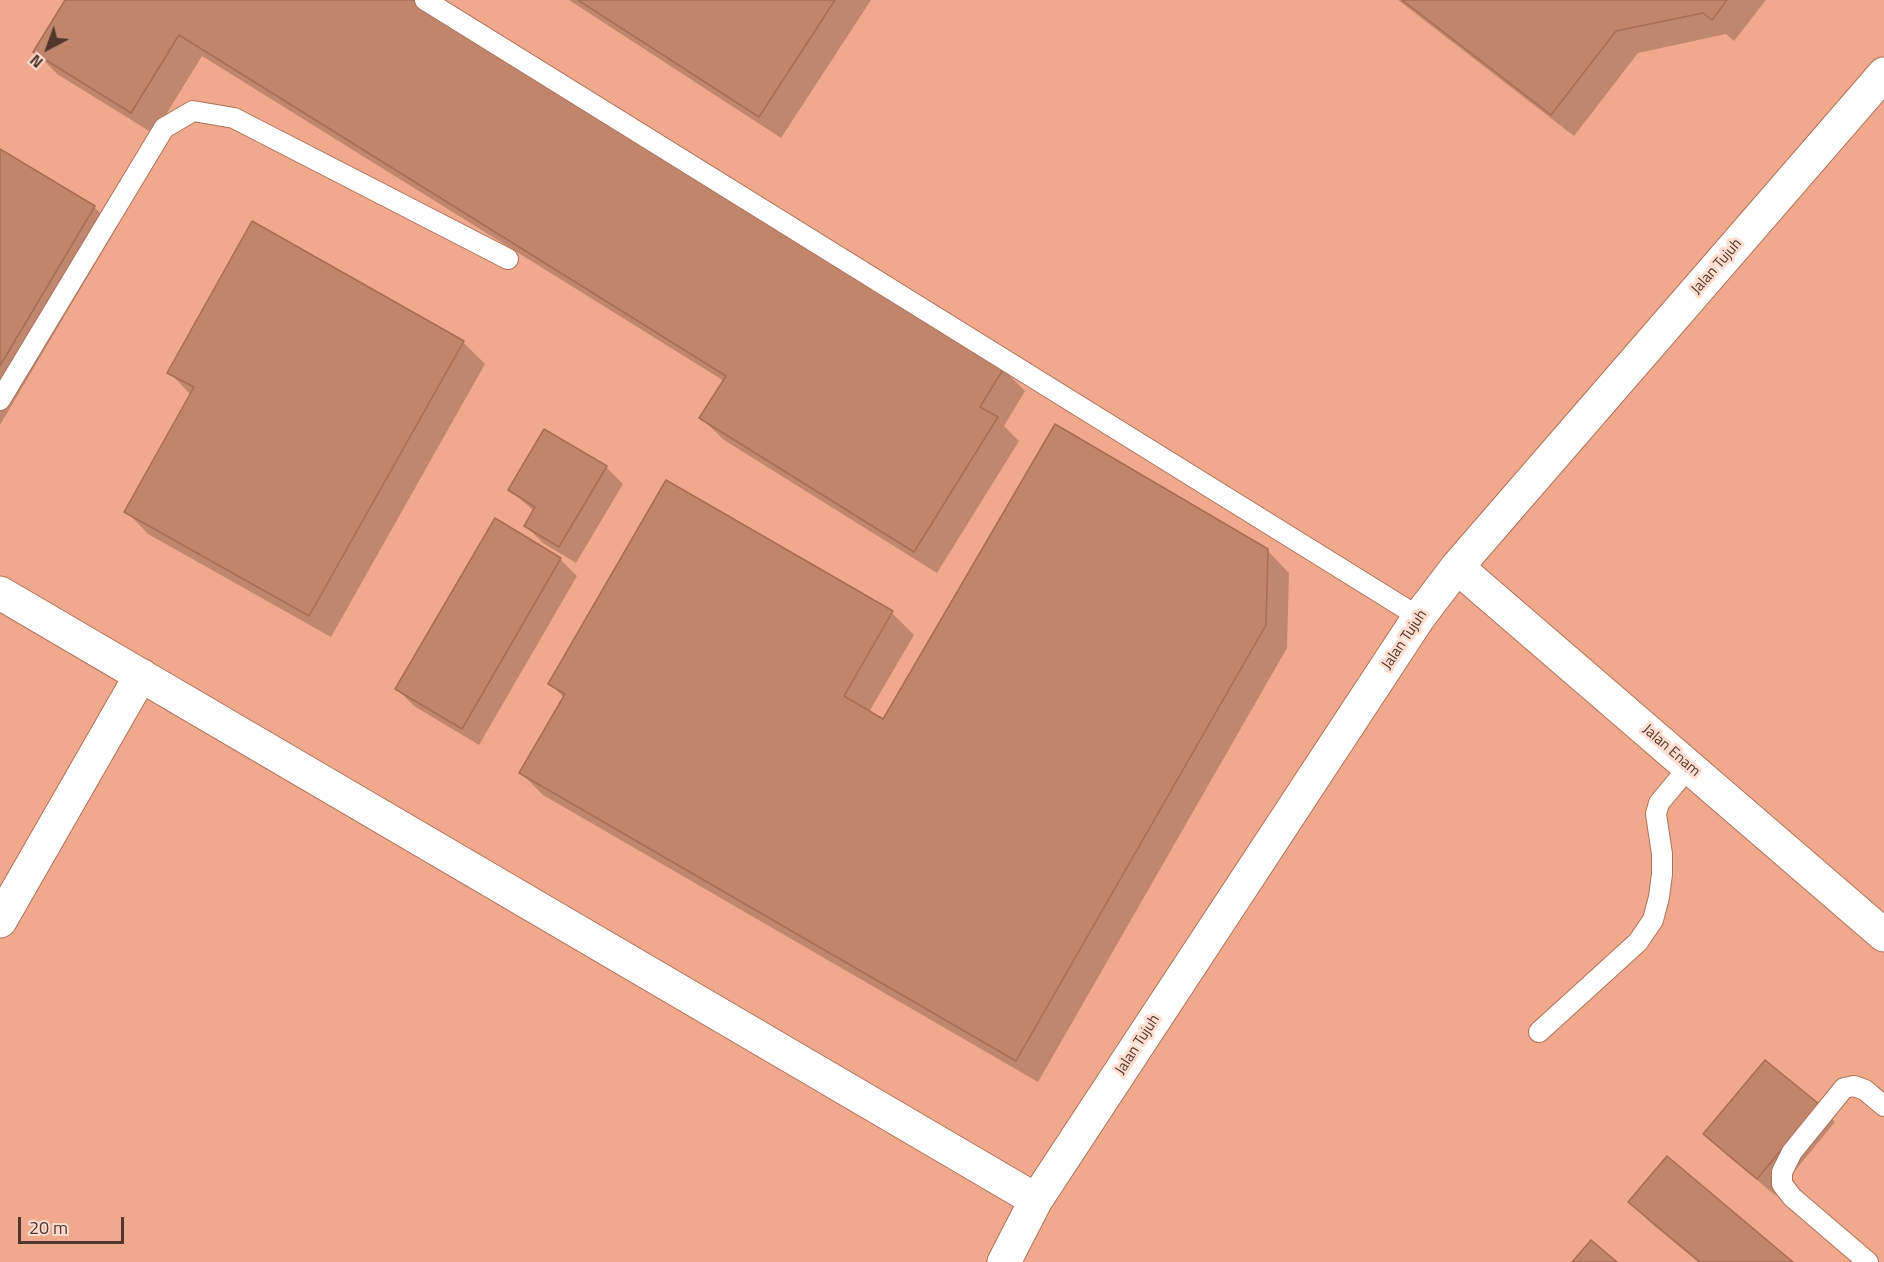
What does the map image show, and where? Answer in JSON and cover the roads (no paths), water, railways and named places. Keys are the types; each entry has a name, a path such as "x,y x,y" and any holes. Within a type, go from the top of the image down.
{"street":[{"name":"Jalan Tujuh","path":"1004,1262 1036,1200 1419,617 1457,567 1884,74"},
{"name":"Jalan Enam","path":"1457,567 1884,935"},
{"path":"0,593 1036,1200"},
{"path":"0,921 141,675"}],"lane":[{"path":"425,0 1419,617"},
{"path":"0,400 164,128 193,111 234,118 508,259"},
{"path":"1539,1032 1638,942 1653,920 1662,874 1656,814 1659,803 1689,767"},
{"path":"1868,1262 1792,1197 1782,1184 1782,1172 1792,1152 1844,1088 1854,1086 1865,1090 1884,1106"}]}
